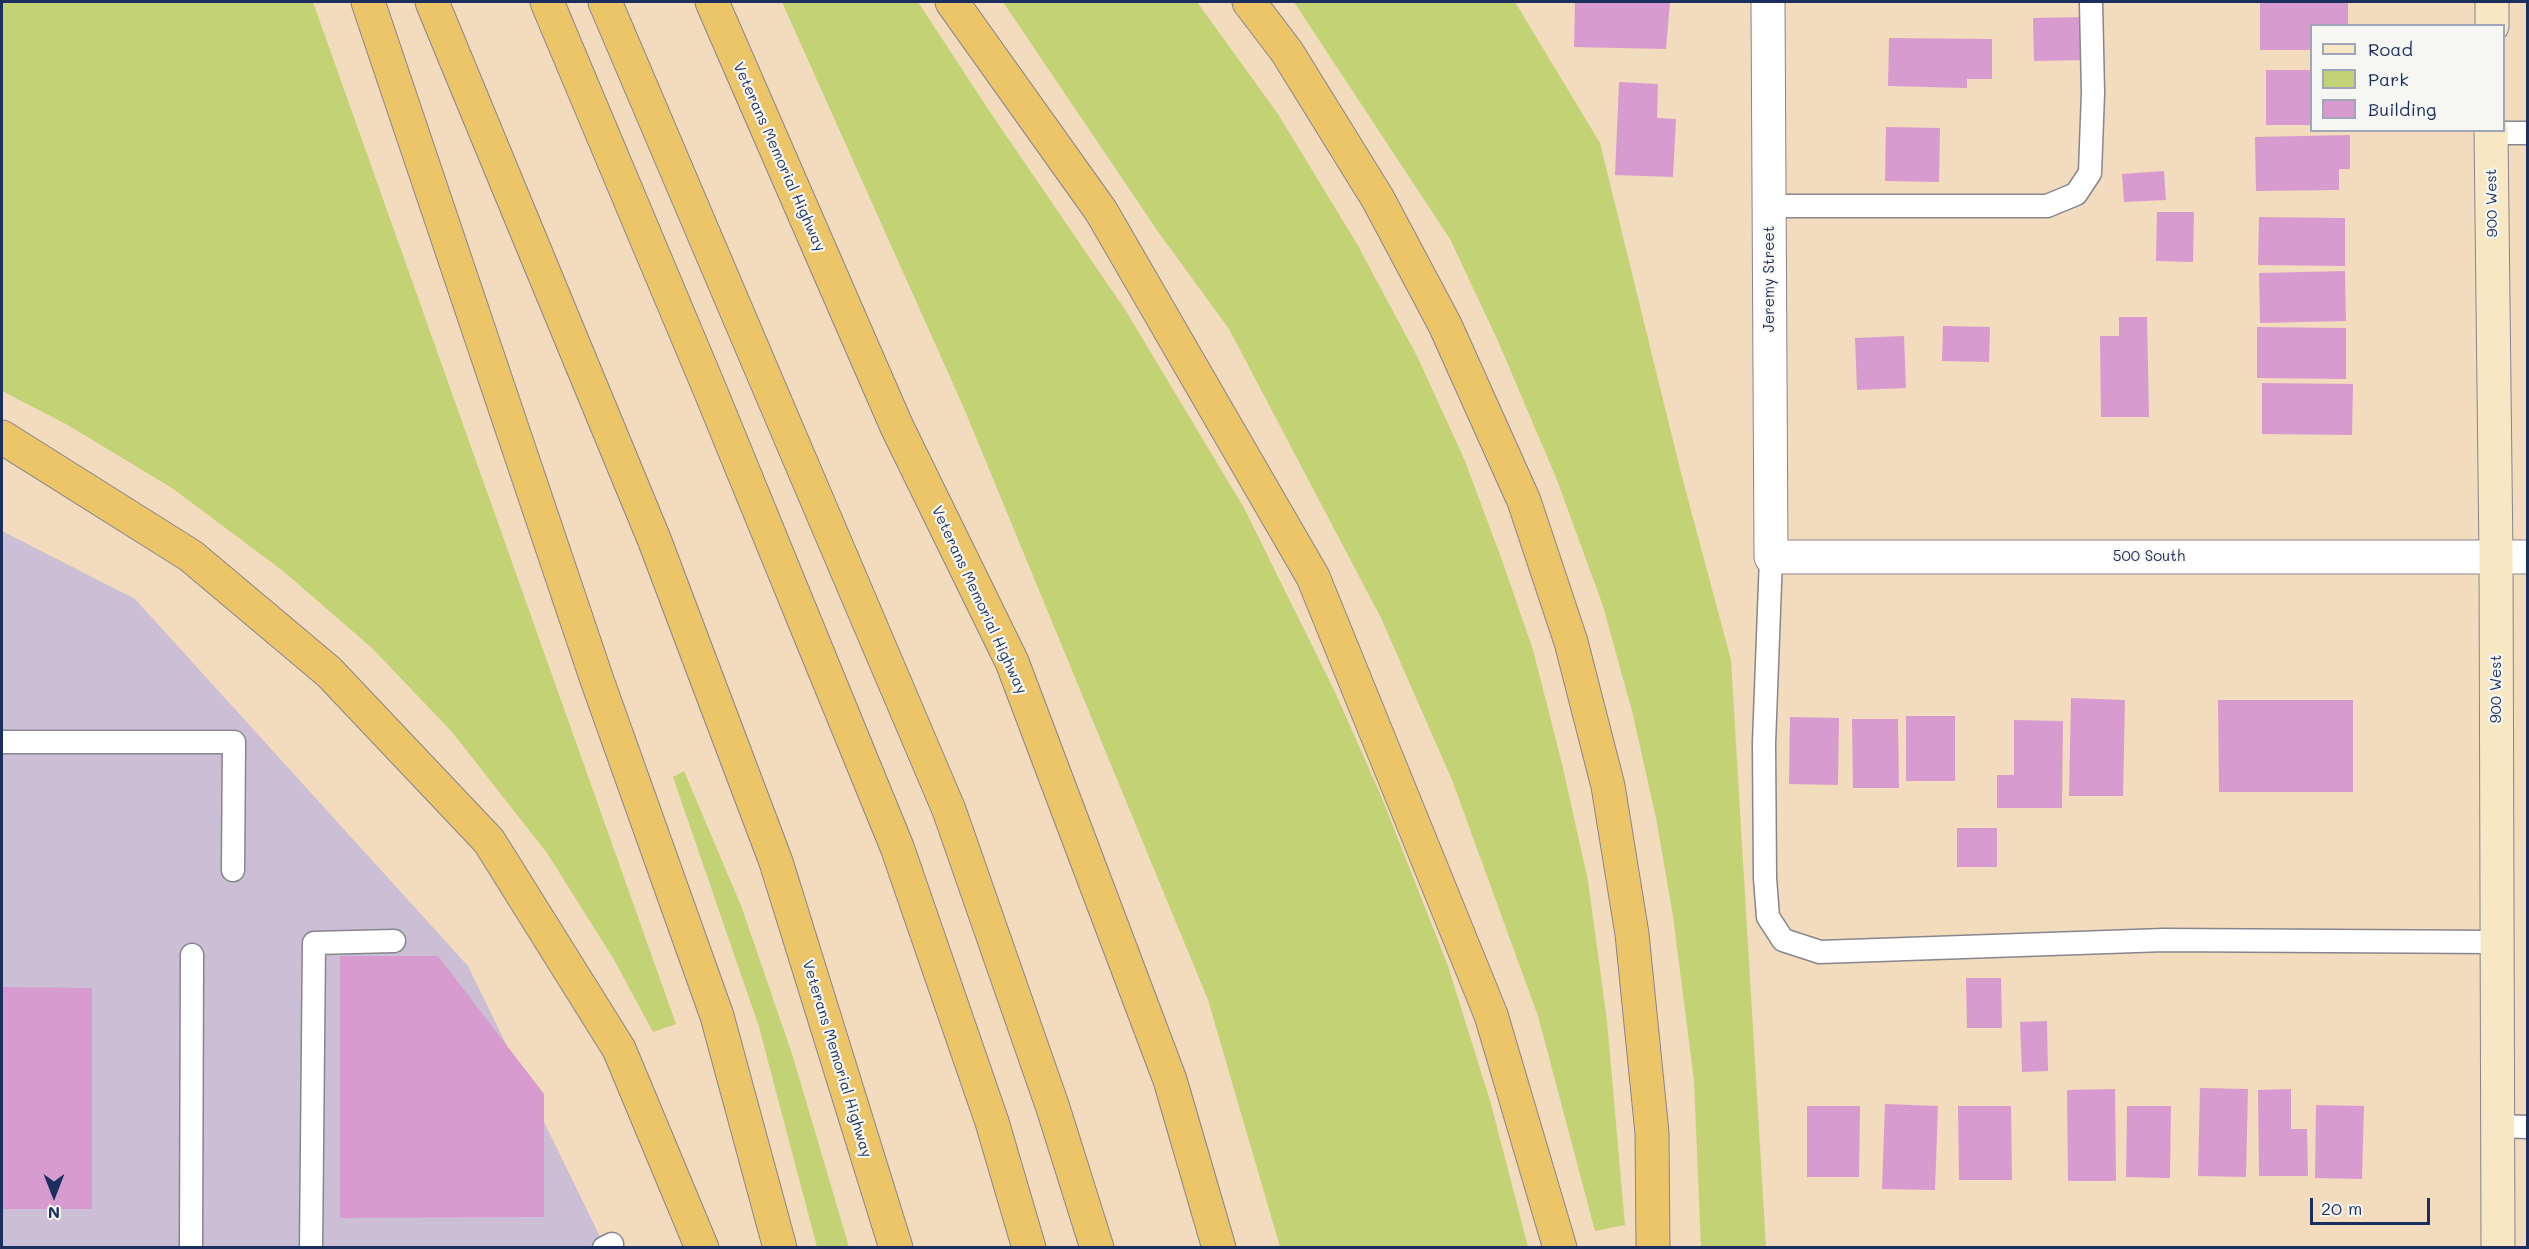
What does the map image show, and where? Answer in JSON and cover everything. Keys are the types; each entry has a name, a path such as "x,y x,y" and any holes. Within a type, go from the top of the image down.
{"highway":[{"path":"368,2 604,699 717,1016 780,1248"},
{"name":"Veterans Memorial Highway","path":"432,2 654,539 776,862 896,1248"},
{"path":"547,2 715,401 897,847 992,1122 1029,1248"},
{"path":"605,2 949,810 1053,1108 1097,1248"},
{"name":"Veterans Memorial Highway","path":"712,2 897,427 1012,662 1170,1080 1219,1248"},
{"path":"952,2 1101,211 1312,577 1491,1015 1560,1248"},
{"path":"1249,2 1287,52 1378,199 1445,325 1524,501 1571,642 1608,786 1632,934 1652,1133 1653,1248"},
{"path":"2,436 199,563 329,672 489,841 619,1049 702,1248"}],"main road":[{"path":"2492,2 2492,24"},
{"name":"900 West","path":"2491,132 2512,557 2496,942 2498,1248"}],"street":[{"name":"Jeremy Street","path":"1768,2 1771,557"},
{"name":"500 South","path":"1771,557 2512,557"}],"lane":[{"path":"1768,206 2047,206 2076,194 2090,172 2093,93 2091,2"},
{"path":"2491,132 2528,133"},
{"path":"1771,557 1764,743 1765,878 1768,917 1783,940 1820,952 2164,940 2496,942"},
{"path":"2,742 234,742 233,870"},
{"path":"311,1248 314,943 394,941"},
{"path":"191,1248 192,955"},
{"path":"2496,1126 2528,1127"},
{"path":"604,1248 612,1244 612,1248"}],"shaded area":[{"path":"2,531 135,599 468,966 605,1247 2,1247"}],"green space":[{"path":"2,2 313,2 676,1024 653,1032 613,958 547,853 452,732 372,648 283,571 172,488 66,424 2,391"},
{"path":"782,2 918,2 1126,311 1244,508 1335,692 1382,798 1448,966 1491,1104 1528,1247 1280,1247 1208,1000 963,406"},
{"path":"1003,2 1197,2 1278,114 1357,244 1417,356 1465,461 1503,563 1533,650 1562,764 1588,881 1607,1021 1625,1225 1595,1231 1538,1016 1452,780 1381,618 1229,329 1159,233"},
{"path":"1294,2 1515,2 1600,143 1681,473 1731,660 1766,1247 1701,1247 1694,1081 1673,916 1656,818 1632,711 1603,606 1557,480 1498,341 1450,239"},
{"path":"684,771 742,908 793,1057 849,1247 817,1247 759,1027 673,777"}],"building":[{"path":"1575,2 1670,2 1666,49 1574,47"},
{"path":"2260,2 2348,2 2348,24 2310,24 2310,50 2260,50"},
{"path":"2084,17 2085,60 2034,61 2033,18"},
{"path":"1889,38 1992,39 1992,79 1967,79 1967,88 1888,86"},
{"path":"2266,70 2310,70 2310,125 2266,125"},
{"path":"1619,82 1658,84 1657,118 1676,119 1673,177 1615,175"},
{"path":"1886,127 1940,128 1939,182 1885,181"},
{"path":"2350,135 2350,169 2339,169 2339,190 2256,191 2255,137"},
{"path":"2164,171 2166,200 2124,202 2122,174"},
{"path":"2157,212 2194,212 2193,262 2156,261"},
{"path":"2259,217 2345,218 2345,266 2258,265"},
{"path":"2345,271 2346,321 2260,323 2259,273"},
{"path":"2119,317 2147,317 2149,417 2101,417 2100,336 2119,336"},
{"path":"1943,326 1990,327 1989,362 1942,361"},
{"path":"2257,327 2346,328 2346,379 2257,378"},
{"path":"1904,336 1906,388 1857,390 1855,338"},
{"path":"2262,383 2353,384 2352,435 2262,434"},
{"path":"2071,698 2125,700 2123,796 2069,796"},
{"path":"2218,700 2353,700 2353,792 2219,792"},
{"path":"1906,716 1955,716 1955,781 1906,781"},
{"path":"1790,717 1839,718 1838,785 1789,784"},
{"path":"1852,719 1898,719 1899,788 1853,788"},
{"path":"2014,720 2063,721 2062,808 1997,808 1997,775 2014,775"},
{"path":"1957,828 1997,828 1997,867 1957,867"},
{"path":"340,956 438,956 544,1094 544,1217 340,1218"},
{"path":"1966,978 2001,978 2002,1028 1967,1028"},
{"path":"2,987 92,988 92,1209 2,1209"},
{"path":"2047,1021 2048,1071 2022,1072 2020,1022"},
{"path":"2200,1088 2248,1089 2246,1177 2198,1176"},
{"path":"2115,1089 2116,1181 2068,1181 2067,1090"},
{"path":"2291,1089 2291,1129 2307,1129 2308,1176 2259,1176 2258,1090"},
{"path":"1885,1104 1938,1106 1935,1190 1882,1189"},
{"path":"2316,1105 2364,1106 2362,1179 2315,1178"},
{"path":"1807,1106 1860,1106 1859,1177 1807,1177"},
{"path":"1958,1106 2011,1106 2012,1180 1959,1180"},
{"path":"2127,1106 2171,1106 2170,1178 2126,1177"}]}
